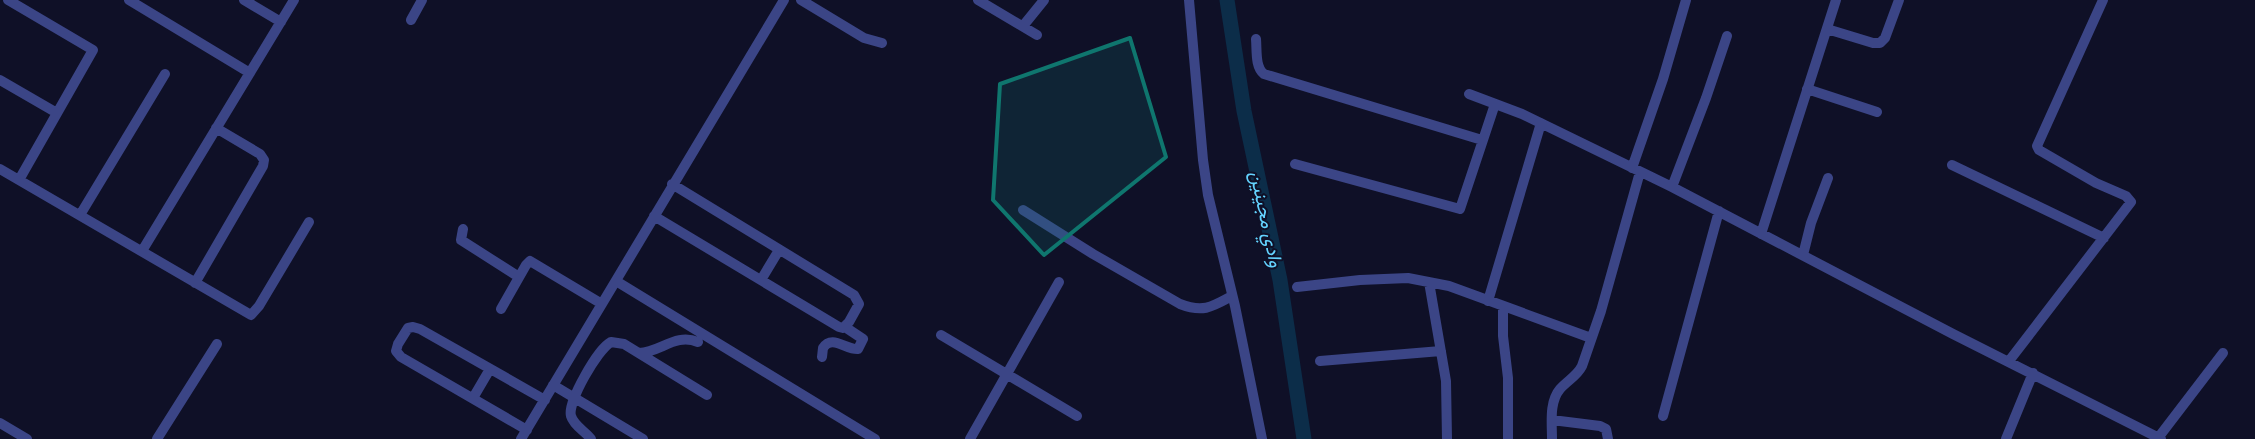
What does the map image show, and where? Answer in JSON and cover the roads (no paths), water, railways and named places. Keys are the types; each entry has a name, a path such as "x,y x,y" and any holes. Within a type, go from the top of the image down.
{"street":[{"path":"8,0 93,50 19,180"},
{"path":"129,0 250,73"},
{"path":"244,0 281,22"},
{"path":"142,251 294,0"},
{"path":"411,20 422,0"},
{"path":"544,400 413,327 408,328 398,344 396,351 400,357 473,398 524,434 616,282 672,184 784,0"},
{"path":"801,0 864,38 882,43"},
{"path":"978,0 1038,35"},
{"path":"1023,26 1044,0"},
{"path":"1189,0 1203,160 1212,213 1232,296 1262,439"},
{"path":"1552,439 1554,398 1559,390 1578,374 1592,338 1636,170 1686,0"},
{"path":"1761,234 1836,0"},
{"path":"1827,29 1872,44 1880,43 1885,38 1899,0"},
{"path":"2009,361 2131,202 2130,199 2082,175 2039,150 2037,146 2103,0"},
{"path":"1672,187 1706,98 1726,36"},
{"path":"1256,39 1258,62 1260,70 1264,74 1482,140"},
{"path":"80,215 165,74"},
{"path":"0,80 57,113"},
{"path":"1807,89 1877,112"},
{"path":"1469,94 1541,123 1672,187 2033,373 2143,435 2159,438 2223,353"},
{"path":"1295,164 1460,209 1495,104"},
{"path":"1488,301 1541,123"},
{"path":"194,283 263,166 264,160 260,154 216,128"},
{"path":"1952,166 2104,238"},
{"path":"0,169 251,315 259,306 308,222"},
{"path":"1803,255 1811,223 1828,178"},
{"path":"672,184 857,298 859,304 845,327"},
{"path":"1023,210 1093,254 1180,304 1193,309 1203,309 1232,296"},
{"path":"1663,416 1719,211"},
{"path":"654,216 839,327 845,327 863,339 862,346 854,350 833,342 825,345 822,357"},
{"path":"464,229 461,240 519,277"},
{"path":"761,280 779,250"},
{"path":"501,309 530,261 602,304"},
{"path":"1297,287 1360,280 1408,278 1450,286 1592,338"},
{"path":"616,282 875,439"},
{"path":"970,439 1059,282"},
{"path":"1429,282 1446,380 1448,439"},
{"path":"1503,307 1503,336 1508,378 1508,439"},
{"path":"941,335 1077,416"},
{"path":"639,353 653,351 683,338 698,342"},
{"path":"591,439 571,417 571,405 600,351 606,345 616,342 639,353 707,395"},
{"path":"157,439 217,344"},
{"path":"1320,361 1441,351"},
{"path":"473,398 490,369"},
{"path":"2006,439 2033,373"},
{"path":"553,385 643,439"},
{"path":"1552,420 1600,426 1606,429 1608,439"},
{"path":"0,423 27,439"}],"waterway":[{"name":"وادي مجينين","path":"1227,0 1244,111 1280,280 1304,439"}]}
